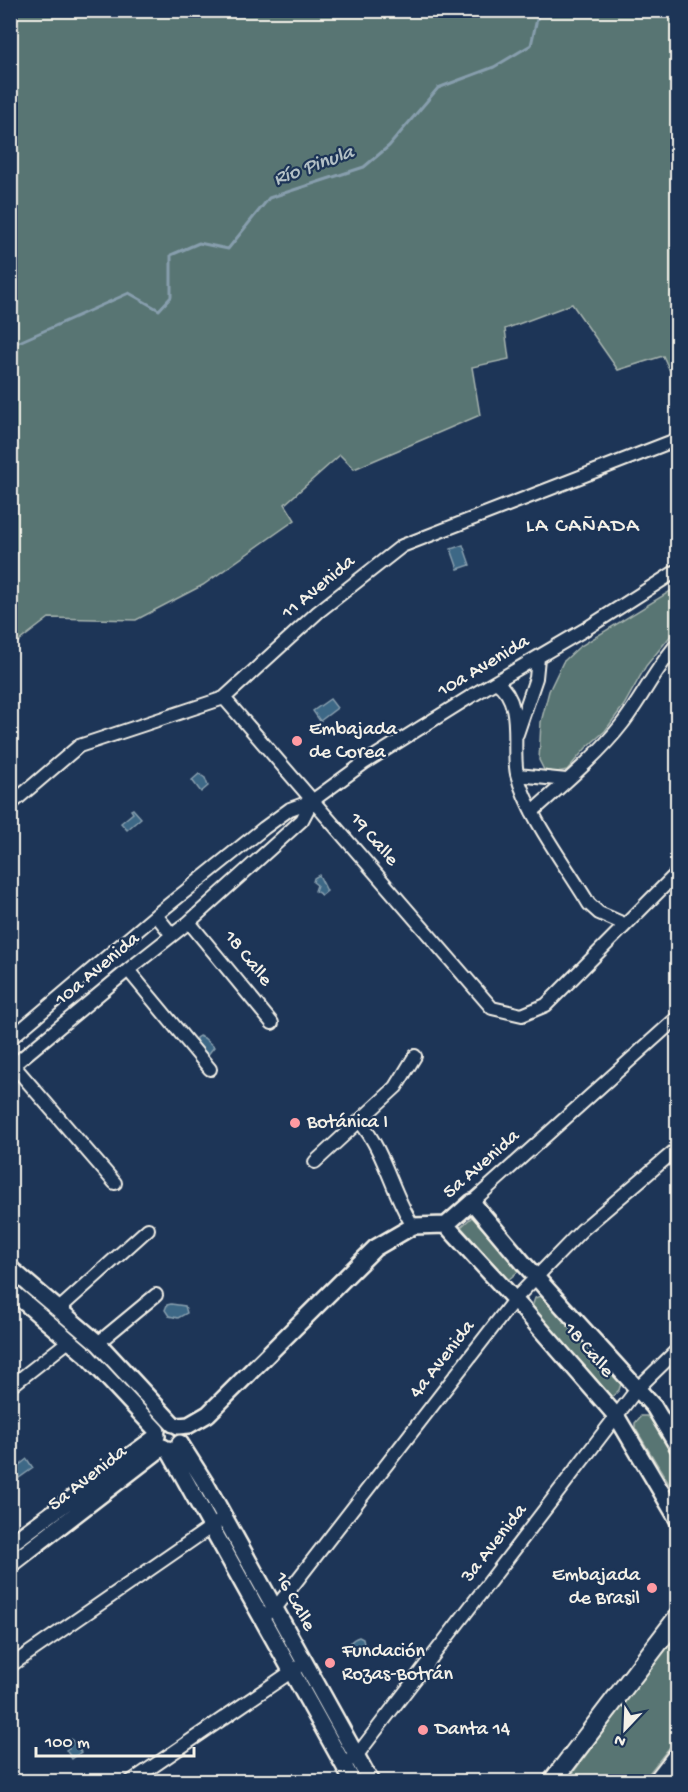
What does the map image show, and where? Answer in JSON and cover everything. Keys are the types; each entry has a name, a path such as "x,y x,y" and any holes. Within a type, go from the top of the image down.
{"main road":[{"path":"552,1782 678,1617"},
{"path":"657,1782 678,1755"}],"street":[{"name":"11 Avenida","path":"10,805 79,746 224,698 318,612 402,546 678,439"},
{"name":"10a Avenida","path":"10,1039 156,915 290,809 312,801 364,763 678,570"},
{"path":"532,812 622,724 660,664 678,643"},
{"path":"516,738 536,678 538,658"},
{"path":"496,682 503,688 512,705 518,774 532,812 590,903 599,913 624,924 678,872"},
{"name":"19 Calle","path":"224,698 492,1008 522,1015 546,1005 624,924"},
{"path":"518,774 566,780"},
{"name":"10a Avenida","path":"12,1067 189,922 303,820 312,801"},
{"path":"156,915 172,935"},
{"name":"18 Calle","path":"189,922 272,1023"},
{"path":"128,970 210,1069"},
{"name":"5a Avenida","path":"10,1544 170,1436 208,1414 375,1248 413,1226 446,1225 678,1017"},
{"path":"315,1162 396,1087 415,1056"},
{"path":"12,1067 115,1182"},
{"path":"360,1122 381,1158 401,1207 413,1226"},
{"name":"4a Avenida","path":"268,1614 514,1300 582,1230 678,1148"},
{"name":"18 Calle","path":"472,1202 654,1407 678,1447"},
{"name":"18 Calle","path":"446,1225 617,1417 678,1520"},
{"path":"59,1309 148,1229"},
{"name":"16 Calle","path":"10,1268 98,1344 170,1436 268,1614 291,1671 353,1782"},
{"name":"16 Calle","path":"10,1290 70,1340 170,1436"},
{"path":"98,1344 156,1295"},
{"path":"10,1387 70,1340"},
{"name":"3a Avenida","path":"344,1764 357,1755 637,1389 678,1349"},
{"name":"5a Avenida","path":"10,1565 170,1436"},
{"path":"10,1666 218,1523"},
{"name":"16 Calle","path":"268,1614 304,1662 371,1782"},
{"path":"130,1782 304,1662"}],"green space":[{"path":"11,10 677,11 677,386 663,356 618,370 572,304 505,329 509,359 472,367 480,415 354,469 340,455 285,504 295,520 203,585 136,620 49,618 11,647"},
{"path":"677,587 677,628 646,666 624,705 605,731 567,770 553,773 544,770 539,760 541,722 549,691 563,662 579,647"},
{"path":"472,1217 520,1270 508,1280 461,1227"},
{"path":"544,1297 621,1384 612,1397 532,1307 535,1298"},
{"path":"641,1416 647,1416 654,1422 677,1462 677,1497 635,1428 635,1423"},
{"path":"677,1632 677,1738 643,1781 566,1782"}],"water":[{"path":"463,545 470,565 458,569 451,549"},
{"path":"330,699 337,708 320,721 313,711"},
{"path":"199,774 205,778 208,786 201,792 192,780"},
{"path":"133,809 141,818 127,830 121,823 133,813 131,810"},
{"path":"319,875 327,891 322,895 315,891 317,885 313,882 314,878"},
{"path":"199,1036 214,1047 206,1057 196,1043 196,1038"},
{"path":"167,1305 185,1306 187,1313 178,1318 169,1316 165,1310"},
{"path":"27,1459 33,1468 19,1478 13,1470"},
{"path":"359,1637 363,1639 364,1644 356,1647 355,1654 350,1654 348,1652 350,1644"},
{"path":"71,1739 81,1752 72,1759 66,1750 69,1748 65,1743"}],"waterway":[{"name":"Río Pinula","path":"10,346 129,293 159,310 171,297 171,255 199,243 228,249 269,198 364,167 389,146 438,88 494,67 531,45 539,10"}],"place":[{"name":"Embajada de Corea","path":"297,741"},
{"name":"Botánica I","path":"295,1123"},
{"name":"Embajada de Brasil","path":"652,1588"},
{"name":"Fundación Rozas-Botrán","path":"330,1663"},
{"name":"Danta 14","path":"423,1730"}],"district":[{"name":"LA CAÑADA","path":"583,527"}]}
